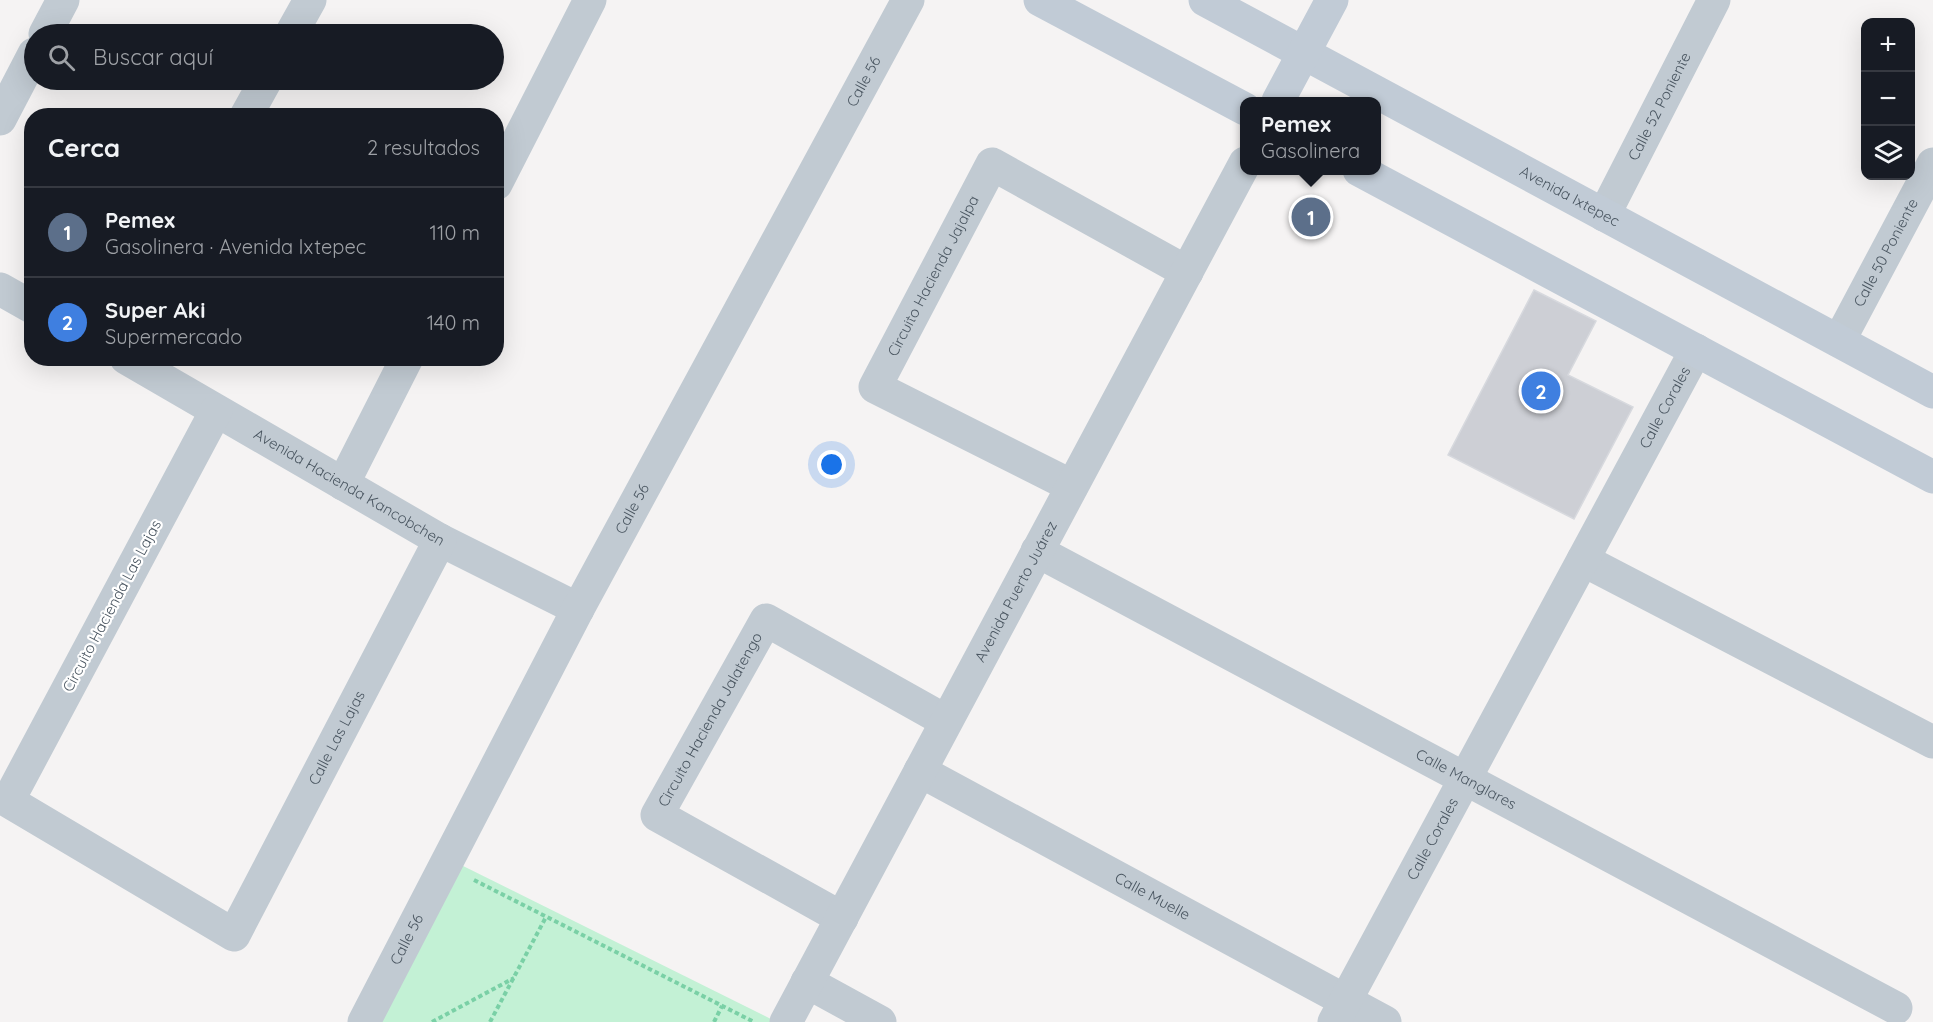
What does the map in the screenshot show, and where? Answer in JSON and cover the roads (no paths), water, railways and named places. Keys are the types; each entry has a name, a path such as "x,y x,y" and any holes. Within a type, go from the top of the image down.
{"main road":[{"path":"1041,0 1240,106"},
{"name":"Avenida Ixtepec","path":"1205,0 1933,392"},
{"path":"1281,97 1332,0"},
{"path":"1367,175 1933,477"}],"street":[{"path":"50,24 63,0"},
{"path":"297,24 310,0"},
{"path":"504,168 590,0"},
{"name":"Calle 56","path":"364,1022 578,609 908,0"},
{"name":"Calle 52 Poniente","path":"1604,215 1714,0"},
{"path":"0,119 24,73"},
{"path":"250,108 260,90"},
{"name":"Circuito Hacienda Jajalpa","path":"1072,486 875,387 992,164 1186,272"},
{"name":"Calle 50 Poniente","path":"1839,341 1933,164"},
{"name":"Avenida Puerto Juárez","path":"786,1022 1240,172"},
{"name":"Calle Corales","path":"1340,1011 1696,350"},
{"name":"Avenida Hacienda Kancobchen","path":"140,366 440,540 578,609"},
{"path":"343,484 403,366"},
{"name":"Circuito Hacienda Las Lajas","path":"216,411 8,801 234,935"},
{"name":"Calle Las Lajas","path":"234,935 440,540"},
{"name":"Calle Manglares","path":"1037,551 1896,1008"},
{"path":"1583,560 1933,742"},
{"name":"Circuito Hacienda Jalatengo","path":"842,918 657,815 766,620 946,721"},
{"name":"Calle Muelle","path":"920,771 1340,1011 1384,1022"},
{"path":"807,982 880,1022"}],"place":[{"name":"Pemex","path":"1311,217"},
{"name":"Super Aki","path":"1541,391"}]}
